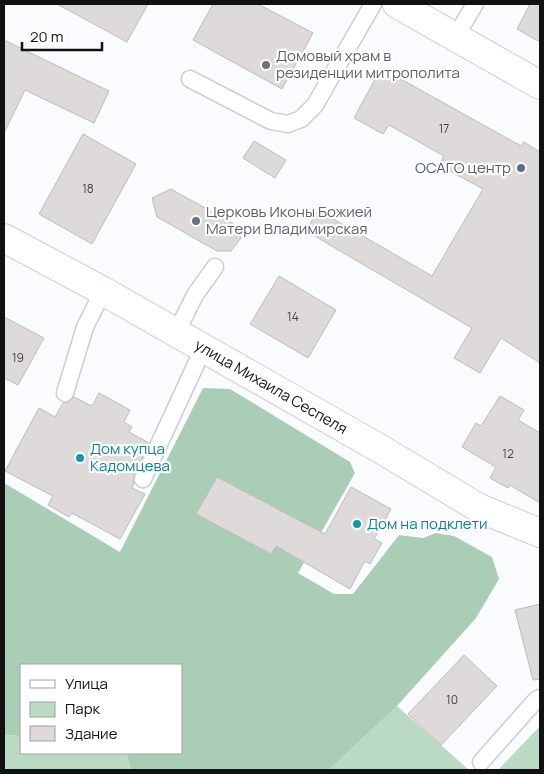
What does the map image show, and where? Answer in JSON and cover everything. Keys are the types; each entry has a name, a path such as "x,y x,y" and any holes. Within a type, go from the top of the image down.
{"street":[{"path":"397,4 540,85"},
{"name":"улица Михаила Сеспеля","path":"4,238 103,291 384,451 479,508 540,533"}],"lane":[{"path":"190,79 271,121 288,124 301,119 315,105 374,4"},
{"path":"456,36 476,4"},
{"path":"176,333 195,295 214,268"},
{"path":"65,393 85,327 103,291"},
{"path":"143,480 203,349"},
{"path":"481,762 536,700 540,698"}],"green space":[{"path":"203,388 230,389 350,462 355,473 298,573 334,594 353,594 399,535 423,538 436,533 454,536 492,557 499,579 476,618 397,706 329,770 131,770 126,754 182,754 182,664 20,664 20,736 4,735 4,483 120,552"},
{"path":"397,706 469,770 329,770"},
{"path":"540,726 540,770 498,770"},
{"path":"4,735 20,736 20,754 126,754 131,770 4,770"}],"building":[{"path":"57,4 148,4 127,42"},
{"name":"Домовый храм в резиденции митрополита","path":"213,4 258,4 313,33 282,89 193,40"},
{"path":"530,4 540,4 540,42 517,29"},
{"path":"4,40 109,91 94,123 25,90 4,133"},
{"path":"381,68 521,146 524,142 540,152 540,363 501,338 480,373 454,358 472,328 306,231 318,210 432,276 483,189 439,165 444,156 389,125 383,134 354,118"},
{"path":"83,134 136,164 92,244 39,214"},
{"path":"254,141 286,160 275,178 243,158"},
{"name":"Церковь Иконы Божией Матери Владимирская","path":"171,189 234,224 241,238 231,251 217,251 157,217 152,198"},
{"path":"279,276 336,310 308,358 250,324"},
{"path":"4,317 44,338 18,385 4,378"},
{"name":"Дом купца Кадомцева","path":"99,393 130,410 124,422 132,427 129,432 149,443 134,475 132,488 145,494 120,539 72,513 69,517 48,505 53,496 5,471 39,408 55,417 63,403 68,403 74,397 92,406"},
{"path":"500,396 524,410 518,420 540,433 540,503 510,485 508,488 490,478 496,467 462,447 476,423 481,426"},
{"path":"217,477 325,534 351,487 391,509 374,539 382,543 370,564 365,561 350,589 276,546 271,554 196,514"},
{"path":"540,604 540,679 533,680 515,610"},
{"path":"464,655 497,686 441,745 408,714"}],"place":[{"name":"Домовый храм в резиденции митрополита","path":"266,65"},
{"name":"ОСАГО центр","path":"521,168"},
{"name":"Церковь Иконы Божией Матери Владимирская","path":"196,221"},
{"name":"Дом купца Кадомцева","path":"80,458"},
{"name":"Дом на подклети","path":"357,524"}]}
